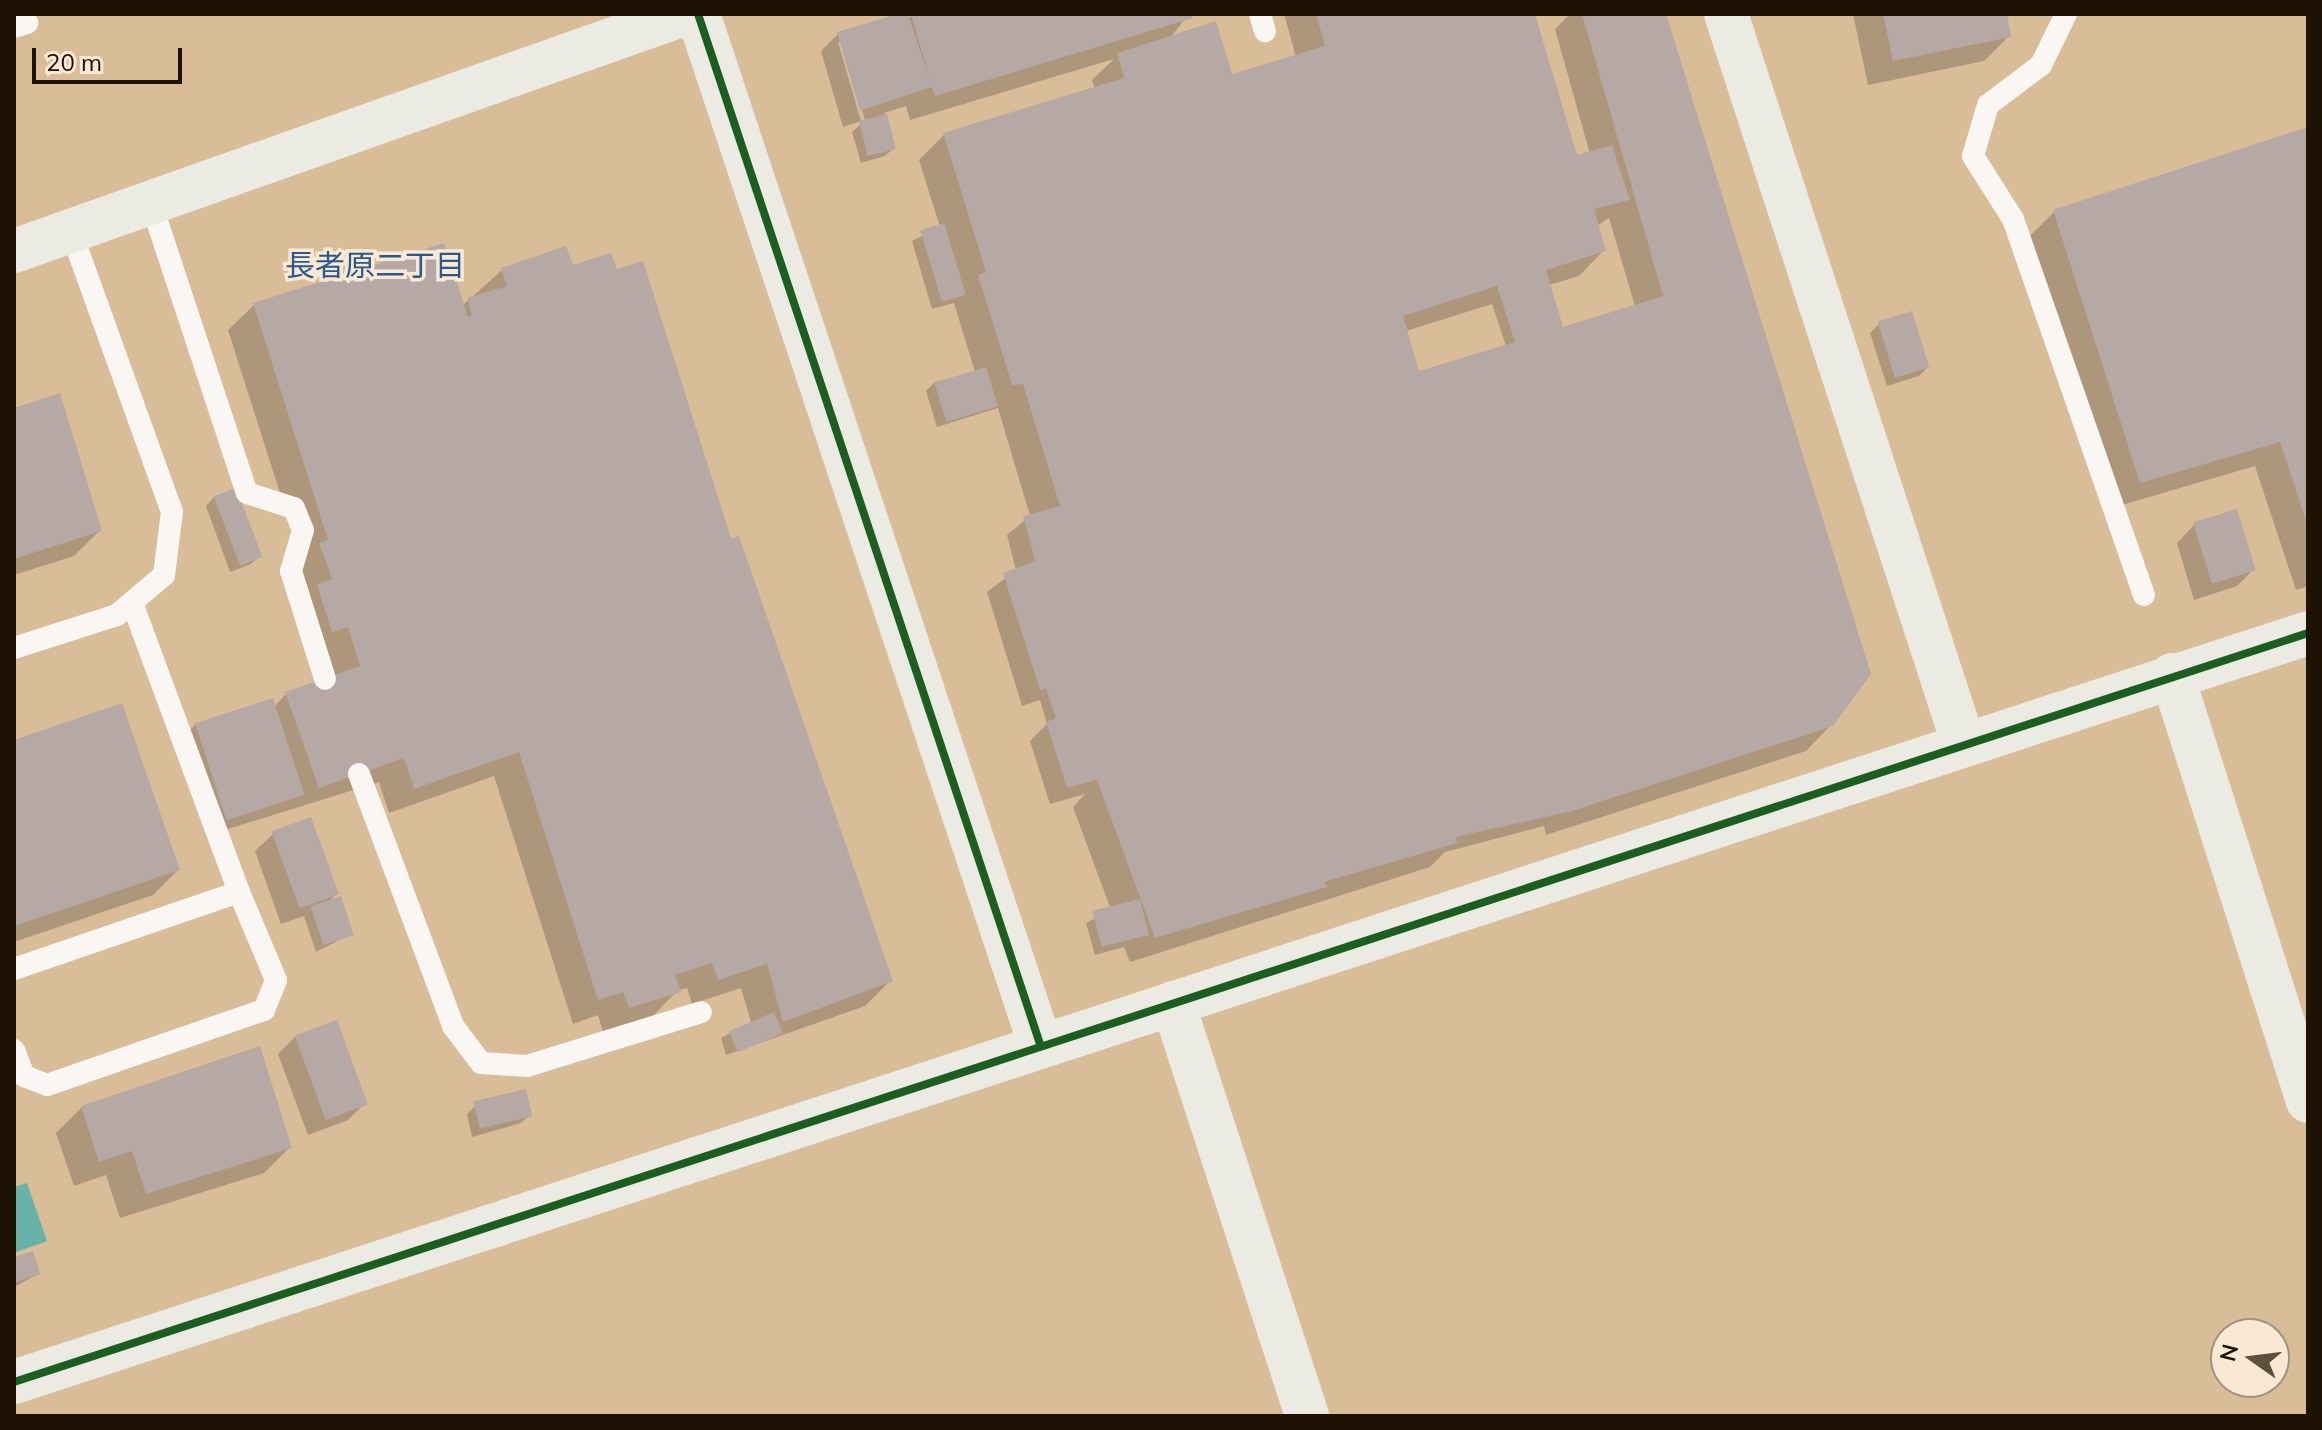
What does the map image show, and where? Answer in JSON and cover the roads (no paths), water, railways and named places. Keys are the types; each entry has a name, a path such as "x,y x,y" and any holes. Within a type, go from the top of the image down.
{"street":[{"path":"14,251 684,14"},
{"path":"698,14 1040,1044"},
{"path":"1726,14 1963,742"},
{"path":"14,1382 1963,742 2308,633"},
{"path":"2172,675 2308,1101"},
{"path":"1173,1003 1307,1416"}],"lane":[{"path":"2066,14 2041,65 1988,105 1973,156 2013,219 2144,595"},
{"path":"151,203 247,493 294,508 303,530 291,571 325,679"},
{"path":"14,648 117,615 164,575 172,512 71,231"},
{"path":"14,1050 24,1076 47,1085 264,1010 276,980 239,892 132,602"},
{"path":"359,774 453,1026 481,1063 527,1066 701,1012"},
{"path":"14,969 239,892"}],"water":[{"path":"27,1183 47,1241 14,1253 14,1187"}],"district":[{"name":"長者原二丁目","path":"375,265"}]}
